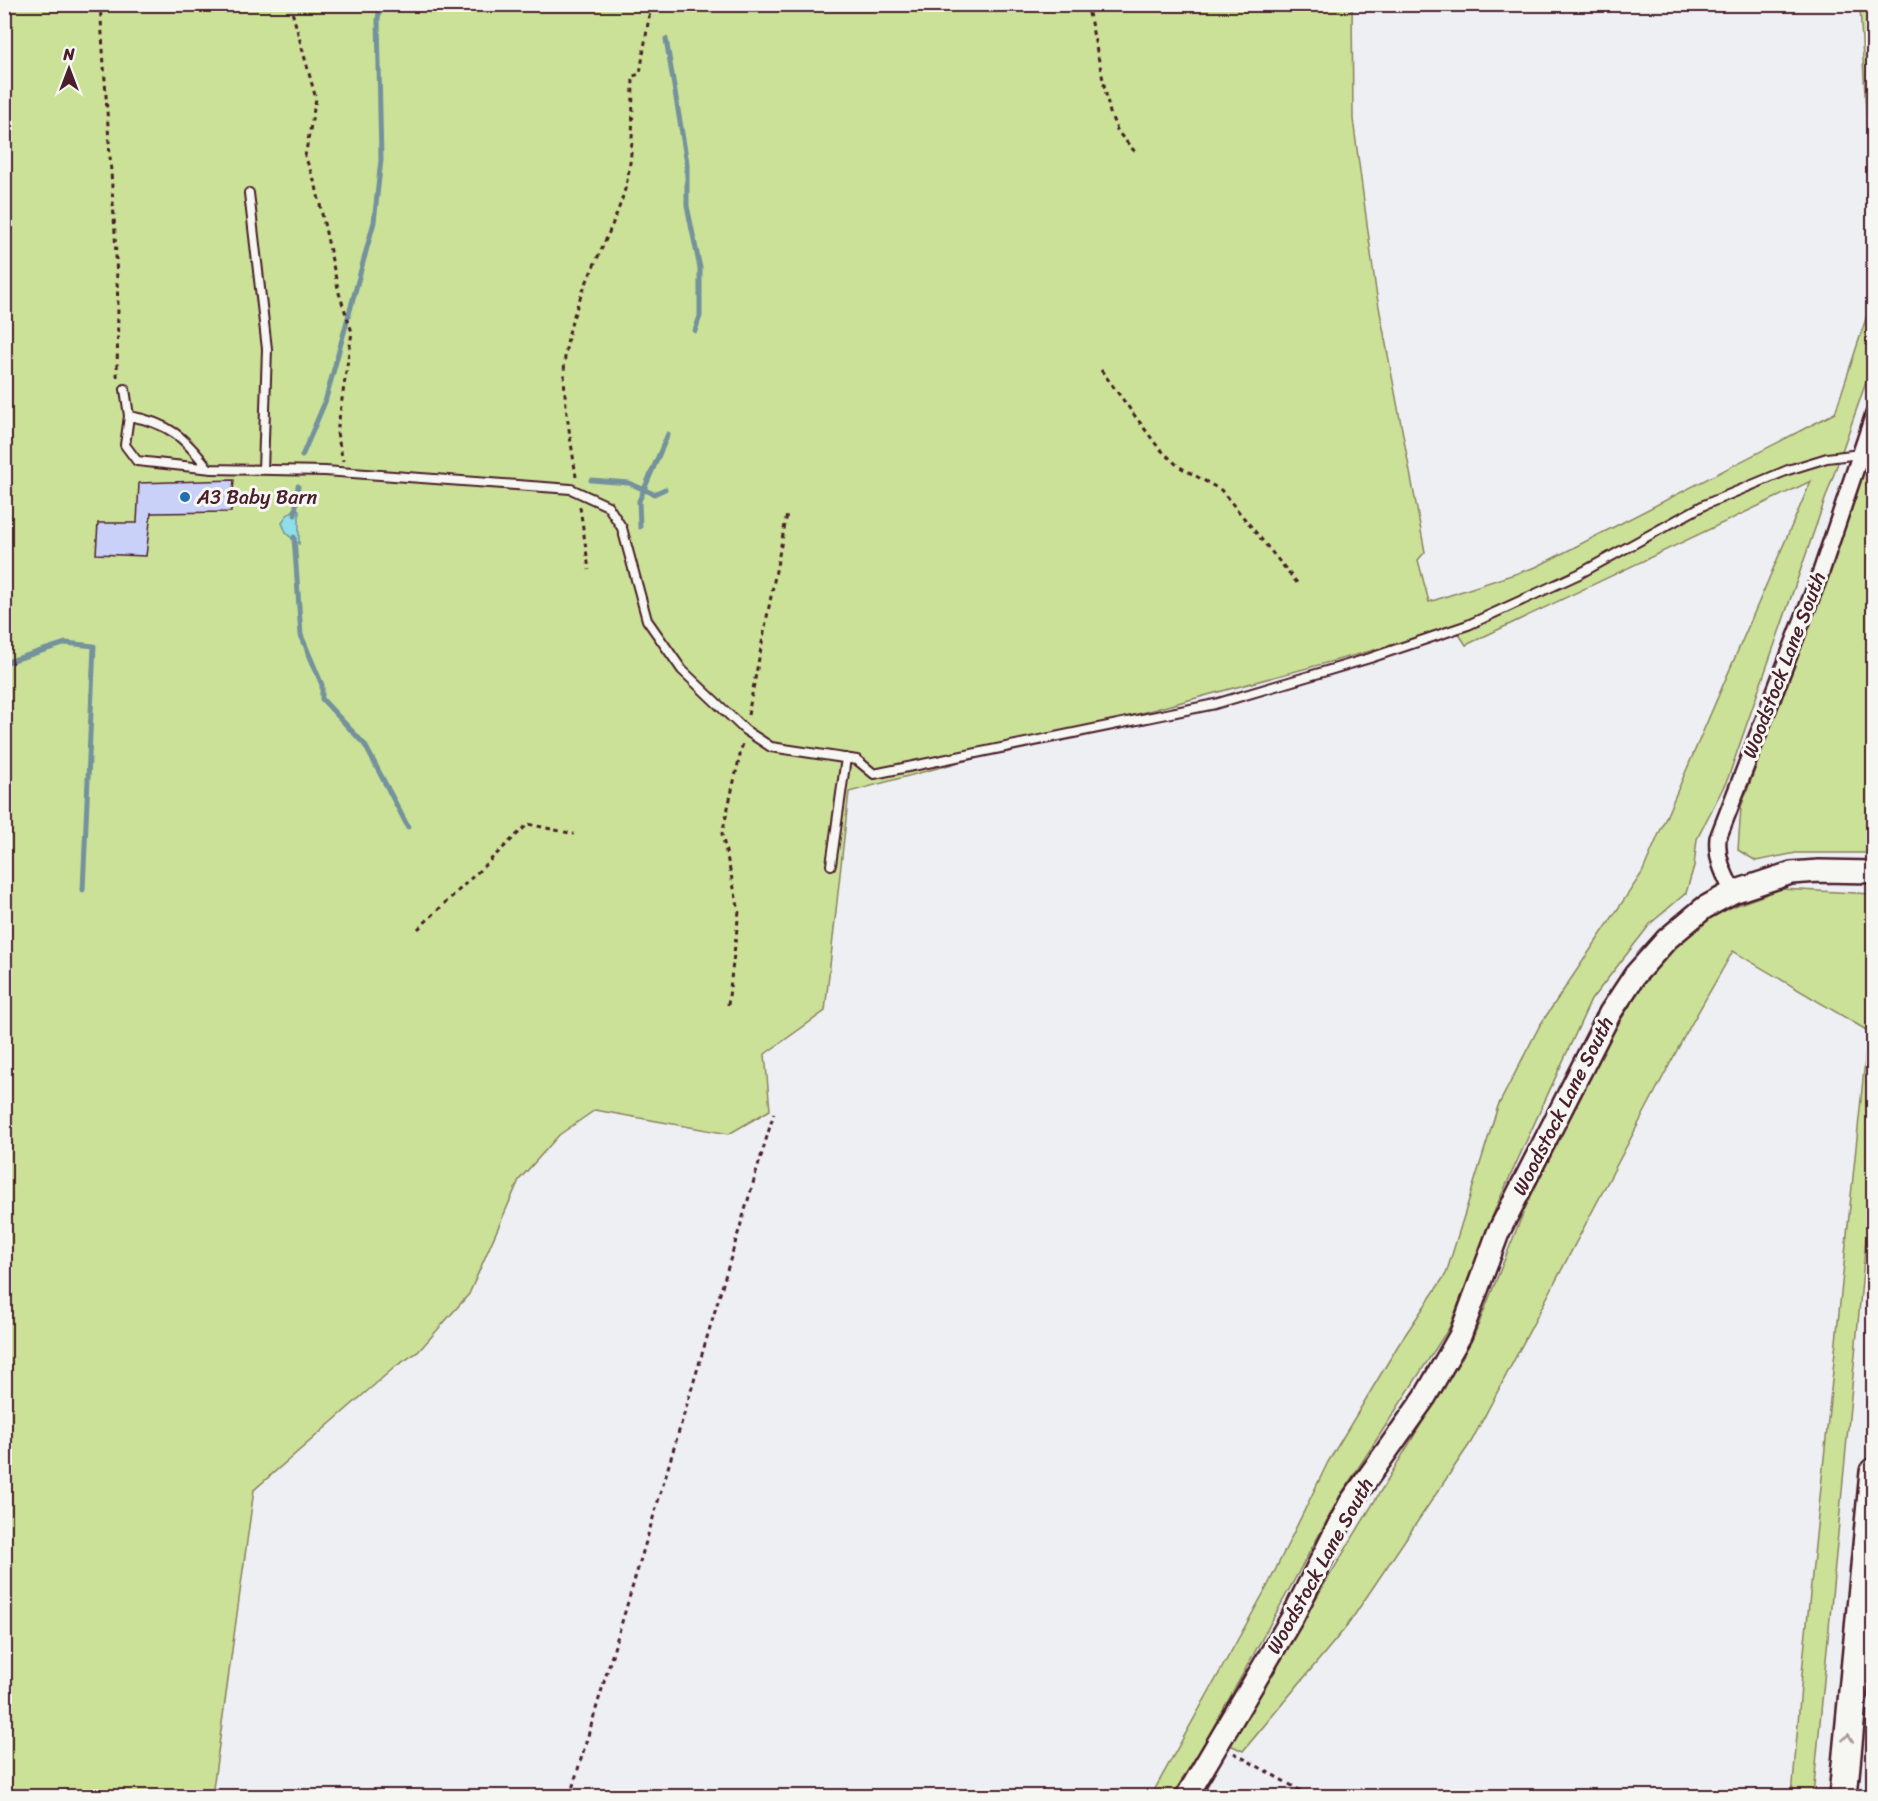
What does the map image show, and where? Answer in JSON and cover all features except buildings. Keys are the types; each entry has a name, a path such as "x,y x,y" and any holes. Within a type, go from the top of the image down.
{"highway":[{"path":"1843,1797 1874,1472"}],"street":[{"name":"Woodstock Lane South","path":"1187,1797 1292,1618 1350,1503 1425,1397 1460,1336 1498,1233 1610,1012 1635,975 1666,939 1704,908 1733,892 1722,870 1717,852 1718,838 1820,575 1874,414"},
{"path":"1733,892 1791,873 1874,872"}],"lane":[{"path":"249,193 267,350 263,470"},
{"path":"125,389 129,416 125,445 137,461 208,468 345,473 571,489 608,506 622,528 647,620 682,670 745,730 771,747 857,760 873,774 885,774 1215,704 1370,658 1468,624 1559,584 1704,505 1788,470 1827,458 1860,454"},
{"path":"129,416 148,419 173,430 190,445 208,468"},
{"path":"831,865 846,758"}],"path":[{"path":"100,4 116,233 118,305 116,380 125,389"},
{"path":"290,4 316,99 305,156 316,186 341,298 352,332 337,433 345,473"},
{"path":"578,488 567,406 566,351 575,308 623,198 630,156 633,76 640,74 651,4"},
{"path":"1087,4 1110,113 1118,132 1136,153"},
{"path":"1101,370 1158,447 1178,466 1221,490 1298,584"},
{"path":"579,499 589,570"},
{"path":"728,1005 739,911 722,834 788,514"},
{"path":"418,929 528,824 574,834"},
{"path":"570,1797 774,1113"},
{"path":"1218,1747 1237,1754 1310,1797"}],"green space":[{"path":"5,5 1352,5 1353,119 1376,291 1425,552 1418,560 1429,602 1536,567 1835,413 1873,297 1873,362 1728,778 1697,839 1694,866 1686,893 1651,923 1591,1000 1497,1205 1449,1328 1342,1493 1207,1739 1172,1796 1151,1796 1268,1585 1328,1462 1399,1344 1446,1274 1498,1106 1540,1025 1642,873 1811,481 1466,645 1455,628 849,792 825,1011 765,1054 770,1110 729,1134 595,1110 559,1135 519,1180 469,1294 418,1352 396,1366 254,1490 212,1796 5,1796"},
{"path":"1860,5 1873,5 1873,234 1860,7"},
{"path":"1873,440 1873,853 1796,853 1756,861 1738,850 1741,807 1843,532"},
{"path":"1781,889 1873,894 1873,1165 1813,1796 1792,1796 1803,1662 1868,1031 1733,951 1684,1037 1471,1442 1347,1626 1243,1751 1228,1744 1473,1338 1524,1211 1573,1108 1614,1031 1653,968 1687,932 1718,912"}],"water":[{"path":"295,509 299,510 299,544 287,534 282,523 286,516"}],"waterway":[{"path":"302,456 325,402 374,222 381,160 378,19 380,4"},
{"path":"666,39 687,163 687,206 700,268 700,316 695,331"},
{"path":"640,527 639,501 668,434"},
{"path":"591,480 629,483 654,494 665,489"},
{"path":"295,515 298,486"},
{"path":"294,537 301,635 322,685 322,699 365,745 408,827"},
{"path":"4,663 66,643 94,646 83,890"}],"place":[{"name":"A3 Baby Barn","path":"185,497"}]}
